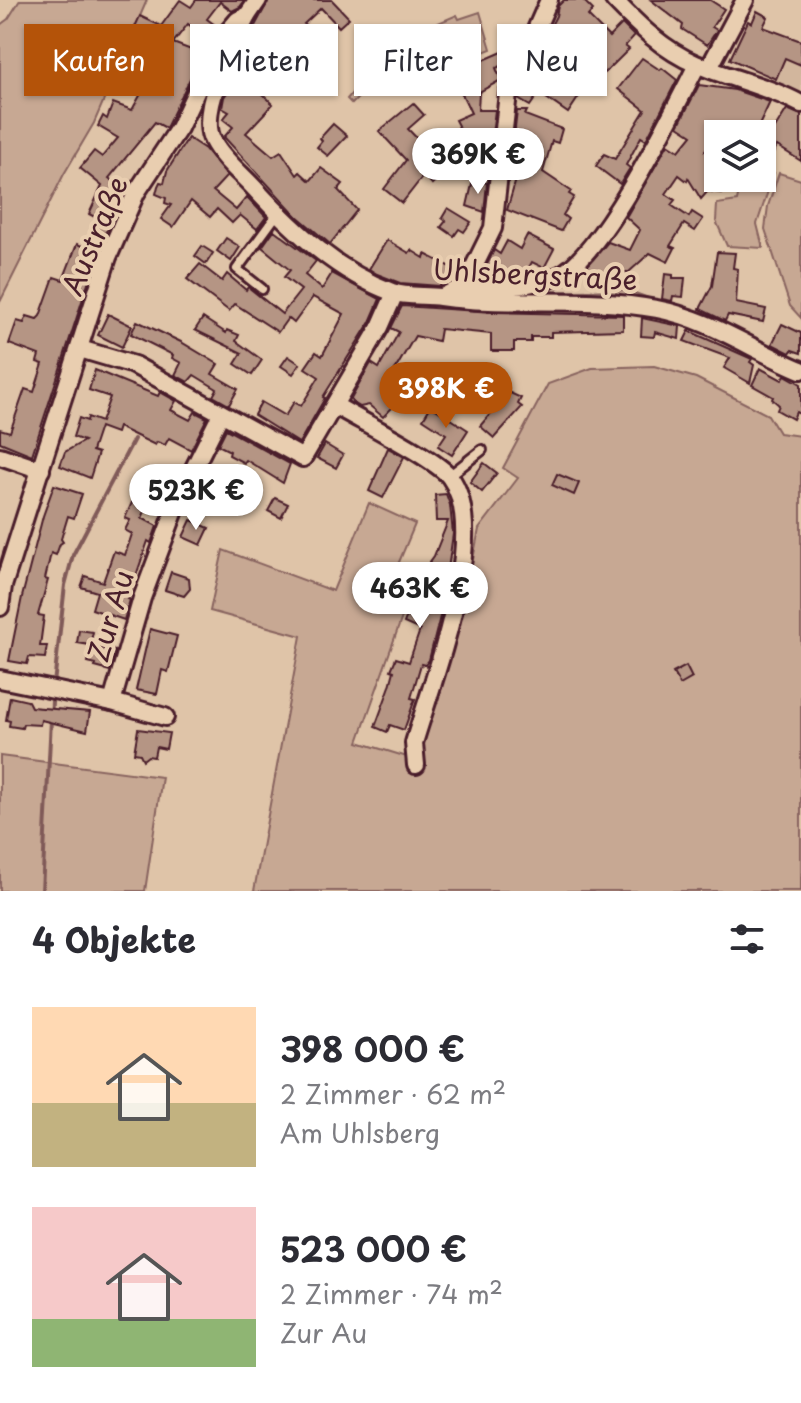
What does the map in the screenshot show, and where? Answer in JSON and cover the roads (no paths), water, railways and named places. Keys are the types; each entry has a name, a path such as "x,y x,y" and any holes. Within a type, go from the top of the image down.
{"street":[{"name":"Austraße","path":"0,607 3,586 108,257 136,193 179,128 220,41 238,20 247,16 258,0"},
{"path":"464,287 493,228 508,93 549,0"},
{"path":"614,0 651,38 703,66 801,104"},
{"path":"442,297 464,287 528,285 560,275 581,258 620,206 745,0"},
{"name":"Uhlsbergstraße","path":"247,16 236,37 208,114 213,142 278,213 323,254 357,277 395,293 476,301 624,304 656,309 685,316 729,333 801,370"},
{"path":"80,349 134,365 303,458 336,406 380,327 395,293"},
{"path":"336,406 449,476 465,518 460,587 414,743 416,765"},
{"name":"Zur Au","path":"112,702 142,598 181,494 221,414"},
{"path":"0,456 41,470"},
{"path":"0,679 112,702 165,717"}],"lane":[{"path":"262,289 237,269 278,213"},
{"path":"449,476 482,450"}],"waterway":[{"path":"54,684 65,585 73,555 134,439"},
{"path":"42,891 52,701"}]}
